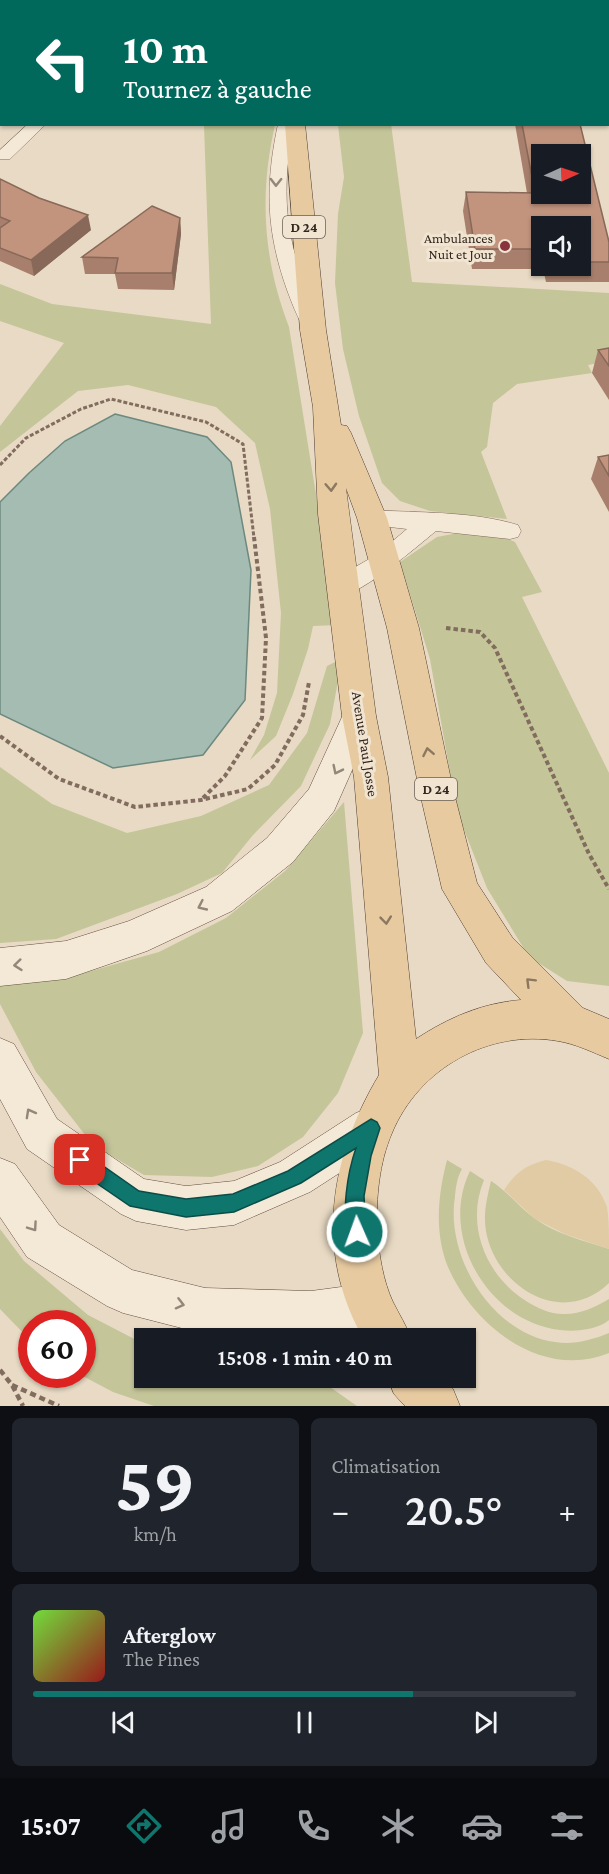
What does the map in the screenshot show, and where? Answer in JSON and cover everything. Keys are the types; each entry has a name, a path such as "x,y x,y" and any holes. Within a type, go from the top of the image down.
{"main road":[{"name":"Avenue Paul Josse","path":"296,126 313,330 326,408 333,514 359,716 371,777 400,1080"},
{"name":"Avenue Paul Josse","path":"313,330 321,172"},
{"name":"Avenue Paul Josse","path":"326,408 372,518 404,628 436,789 460,890 499,950 571,1024"},
{"path":"0,967 66,960 134,938 219,899 280,850 322,800 359,716"},
{"path":"0,1179 43,1241 123,1290 205,1311 311,1314 380,1322 357,1251 355,1196 362,1156 371,1128 387,1098 400,1080 437,1047 464,1033 493,1023 532,1019 571,1024 609,1039"},
{"path":"0,1058 42,1134 136,1199 186,1208 234,1203 295,1177 371,1128"},
{"path":"420,1388 436,1406"}],"lane":[{"path":"4,155 36,126"},
{"path":"286,126 276,174 280,245 290,276 313,330"},
{"path":"372,518 510,531"},
{"path":"341,586 384,561 431,522"}],"path":[{"path":"0,465 26,438 81,409 111,399 206,422 243,444 266,638 262,718 225,776 201,800"},
{"path":"0,1370 12,1385 23,1406"},
{"path":"12,1385 58,1406"}],"green space":[{"path":"204,126 275,126 267,177 266,227 269,252 280,302 289,327 337,625 313,626 293,694 276,736 250,760 264,735 277,693 281,613 270,509 255,443 216,407 128,385 78,391 0,452 0,426 64,343 0,321 0,284 52,304 211,324"},
{"path":"338,126 391,126 412,282 609,293 609,361 588,365 592,373 517,384 493,403 487,447 481,452 507,519 430,511 400,501 382,483 359,416 343,349 335,283 338,214 344,177"},
{"path":"458,533 503,537 515,542 542,592 522,597 609,773 609,986 567,981 529,957 487,888 457,812 430,659 400,562 437,537"},
{"path":"337,661 339,676 330,724 301,786 253,835 222,873 177,894 56,939 0,943 0,767 52,804 127,833 201,816 269,785 307,733 327,666"},
{"path":"344,802 363,1033 338,1093 303,1137 258,1166 212,1177 144,1175 93,1145 36,1072 0,1004 0,978 80,974 159,952 226,918 285,871"},
{"path":"447,1160 462,1169 455,1196 454,1219 457,1243 465,1266 477,1288 493,1308 511,1324 532,1336 555,1342 582,1341 609,1333 609,1353 584,1360 560,1359 536,1353 514,1343 493,1328 475,1310 448,1267 441,1240 439,1213 441,1187"},
{"path":"470,1171 484,1180 477,1214 478,1231 490,1264 500,1278 526,1301 560,1314 583,1311 609,1299 609,1320 586,1330 560,1330 534,1324 511,1311 492,1294 476,1272 466,1248 461,1223 462,1196"},
{"path":"491,1181 542,1224 609,1249 609,1283 591,1296 572,1302 553,1301 534,1295 517,1284 503,1270 492,1251 486,1231 485,1212"},
{"path":"0,1229 24,1261 82,1310 18,1310 18,1328 0,1309"},
{"path":"96,1319 134,1339 134,1388 331,1388 357,1406 154,1406 113,1392 96,1383"}],"sand":[{"path":"546,1160 566,1166 583,1175 591,1181 603,1197 609,1222 609,1249 565,1234 535,1219 504,1190 522,1170"}],"shaded area":[{"path":"115,414 207,437 231,462 251,570 245,700 203,755 113,768 0,714 0,502 65,441"}],"building":[{"path":"522,126 580,126 585,144 531,144 531,172"},
{"path":"591,169 609,242 609,262 591,262 591,216 531,216 531,249 475,249 466,192 531,193 531,204 591,204"},
{"path":"0,179 39,198 88,215 31,260 0,248 0,228 10,221 0,217"},
{"path":"152,206 180,218 172,273 115,273 118,258 82,257"},
{"path":"609,348 609,366 598,350"},
{"path":"609,455 609,476 598,457"}],"place":[{"name":"Ambulances Nuit et Jour","path":"505,246"}],"route":[{"path":"80,1160 136,1199 186,1208 234,1203 295,1177 371,1128 362,1156 355,1196 357,1232"}]}
